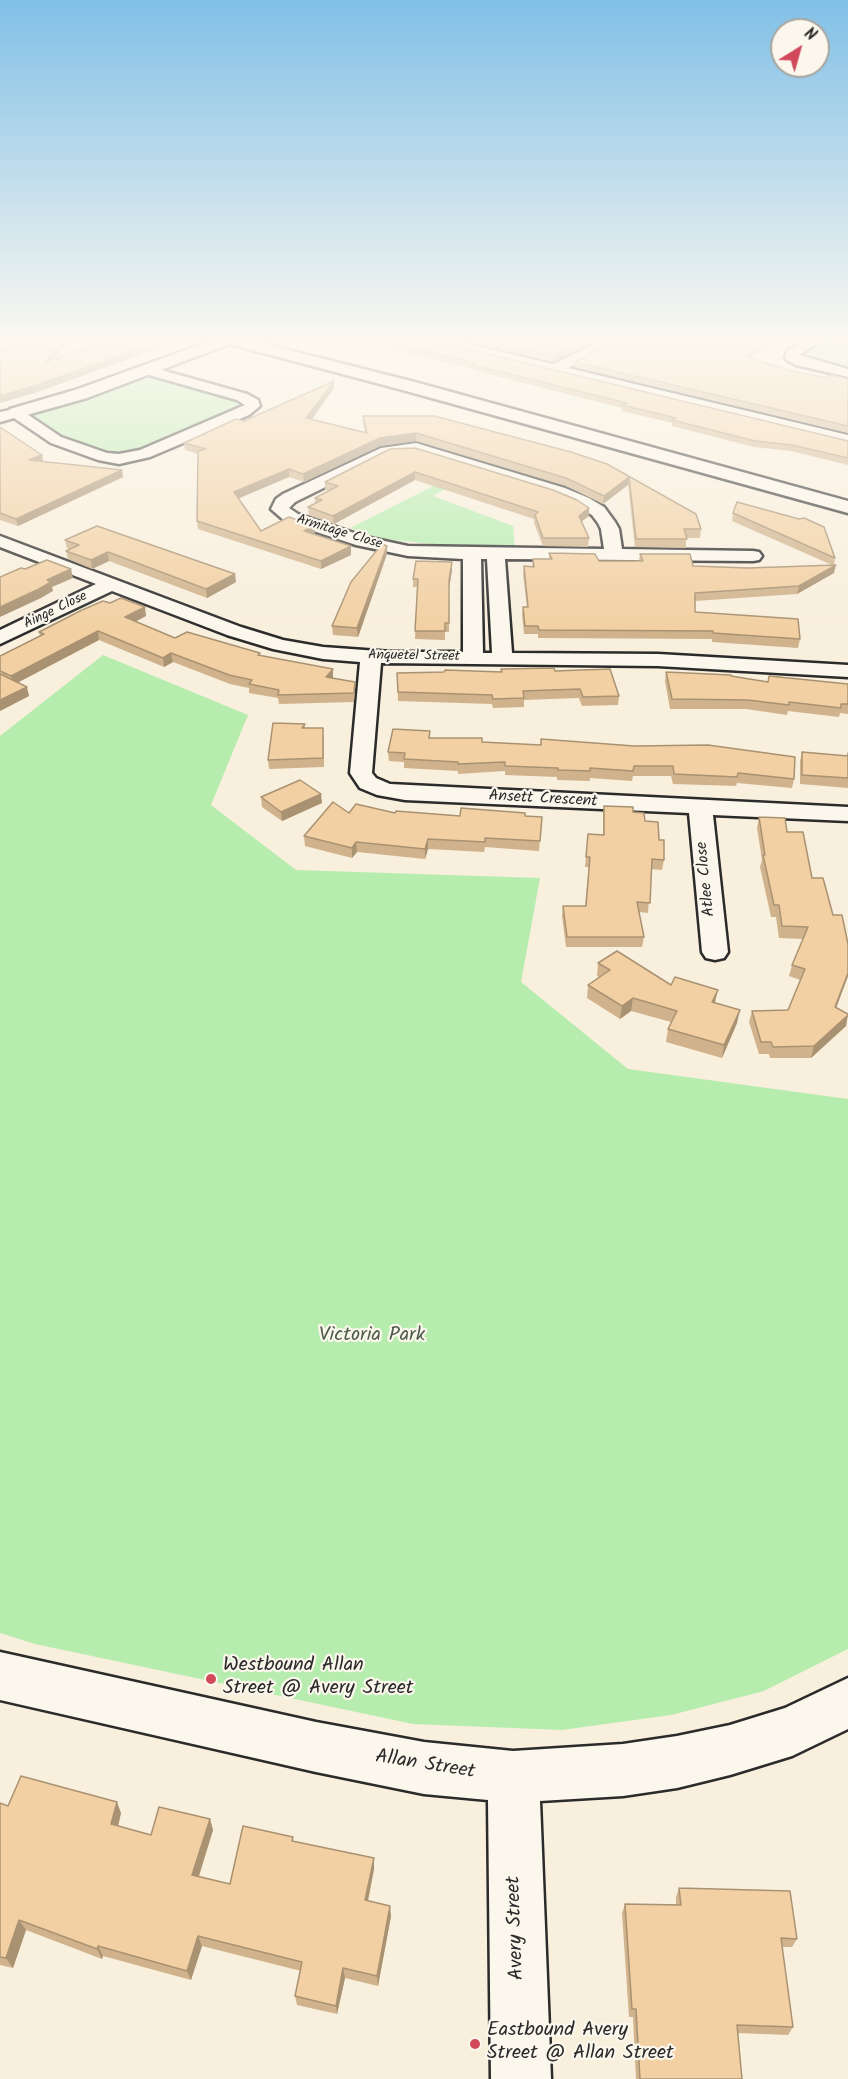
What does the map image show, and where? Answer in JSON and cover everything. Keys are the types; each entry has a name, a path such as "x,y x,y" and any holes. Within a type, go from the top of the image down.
{"main road":[{"path":"590,436 848,507"},
{"path":"631,436 848,494"},
{"name":"Allan Street","path":"4,1685 424,1768 513,1777 623,1770 677,1762 730,1750 792,1731 848,1703"},
{"name":"Avery Street","path":"513,1777 521,2079"}],"street":[{"path":"48,436 104,457 119,459 144,454 187,436"},
{"path":"832,436 848,440"},
{"name":"Armitage Close","path":"614,554 610,528 598,511 583,502 559,492 416,448 387,451 289,498 280,506 282,512 292,518 375,545 414,552 753,556"},
{"name":"Anquetel Street","path":"0,541 263,641 323,653 371,657 658,660 848,671"},
{"path":"472,553 473,658"},
{"path":"496,553 502,658"},
{"name":"Ainge Close","path":"0,638 111,584"},
{"path":"472,601 499,601"},
{"name":"Ansett Crescent","path":"371,657 361,773 368,783 376,787 405,793 848,814"},
{"name":"Atlee Close","path":"700,807 715,952"}],"green space":[{"path":"61,436 174,436 140,450 116,455 71,442"},
{"path":"463,471 474,474 433,496 513,526 515,549 474,548 383,539 350,528"},
{"name":"Victoria Park","path":"103,655 248,715 211,805 296,870 540,878 521,982 628,1069 848,1099 848,1649 764,1691 671,1715 562,1730 413,1724 35,1644 0,1633 0,736"}],"building":[{"path":"0,436 14,436 42,455 29,460 122,470 16,519 0,513"},
{"path":"199,436 394,436 380,438 303,474 289,469 234,492 261,531 289,517 314,526 304,531 351,546 321,561 197,521 198,451 206,449 184,443"},
{"path":"426,436 510,436 607,464 696,514 701,529 684,529 687,539 636,539 629,477 604,496 566,478"},
{"path":"735,436 827,436 848,441 848,458 792,445 755,441"},
{"path":"415,448 553,490 577,500 589,508 579,516 589,538 543,538 535,515 538,512 415,472 333,516 308,507 322,500 315,498 338,486 325,482 390,449"},
{"path":"737,502 799,519 804,518 824,527 835,558 733,513"},
{"path":"97,526 235,574 206,589 108,552 91,560 66,551 79,545 65,540"},
{"path":"382,544 387,546 357,628 332,626 351,582"},
{"path":"549,553 595,554 599,561 643,561 640,554 690,554 693,566 748,568 836,565 799,586 695,593 695,612 798,619 800,639 713,633 713,631 539,630 538,626 525,626 523,607 528,607 524,566 534,567 533,559 552,559"},
{"path":"47,560 71,569 47,580 51,582 39,589 0,607 0,577"},
{"path":"416,561 452,562 449,580 449,623 445,623 445,631 415,631 418,579 413,579"},
{"path":"121,598 145,607 125,617 175,638 187,632 260,653 258,655 333,669 326,677 355,682 354,693 278,695 279,690 249,684 252,680 229,675 171,653 163,658 98,631 11,676 0,671 0,656 44,634 39,632 103,601 110,603"},
{"path":"554,668 555,671 610,669 619,696 583,697 580,689 523,691 524,698 493,699 492,695 398,692 397,673 444,672 445,670 502,672 501,669"},
{"path":"666,672 731,675 768,682 769,676 848,684 848,704 841,704 841,708 789,702 789,705 748,700 672,699"},
{"path":"0,674 27,687 0,700"},
{"path":"273,723 305,724 302,728 323,728 323,758 268,760"},
{"path":"393,729 430,731 429,738 482,738 482,742 541,745 541,739 634,746 708,745 795,757 794,779 738,773 737,777 674,774 673,766 634,766 633,771 590,768 590,771 505,766 505,762 458,764 458,762 404,759 405,753 388,752"},
{"path":"802,752 848,756 848,778 802,775"},
{"path":"300,780 321,794 281,812 261,797"},
{"path":"333,802 349,813 356,804 395,813 396,811 460,816 461,808 525,813 525,816 542,817 540,841 485,838 485,842 428,839 425,849 356,842 352,848 304,836"},
{"path":"604,806 633,807 633,812 644,813 645,821 658,822 659,840 664,840 664,860 652,859 650,903 637,902 644,937 567,937 563,906 586,906 590,857 586,857 588,834 604,835"},
{"path":"759,817 785,818 787,832 803,832 812,878 823,878 833,915 842,915 848,944 848,973 835,1007 848,1015 814,1046 773,1047 771,1042 761,1042 752,1011 788,1010 805,969 792,965 808,927 782,926 779,905 774,905 763,855 765,855"},
{"path":"617,951 671,985 675,977 718,990 712,1002 740,1010 724,1045 668,1029 677,1011 633,998 622,1006 588,985 610,970 598,963"},
{"path":"21,1776 117,1802 111,1824 151,1835 159,1807 210,1819 192,1875 230,1884 243,1826 293,1837 292,1841 374,1858 365,1900 390,1906 377,1976 343,1968 336,2006 295,1996 302,1962 198,1936 187,1971 98,1946 97,1949 19,1920 6,1958 0,1957 0,1803 8,1806"},
{"path":"679,1888 790,1891 797,1939 781,1938 793,2027 737,2025 742,2079 640,2079 636,2009 632,2009 625,1904 681,1905"}],"place":[{"name":"Westbound Allan Street @ Avery Street","path":"211,1679"},
{"name":"Eastbound Avery Street @ Allan Street","path":"475,2044"}]}
